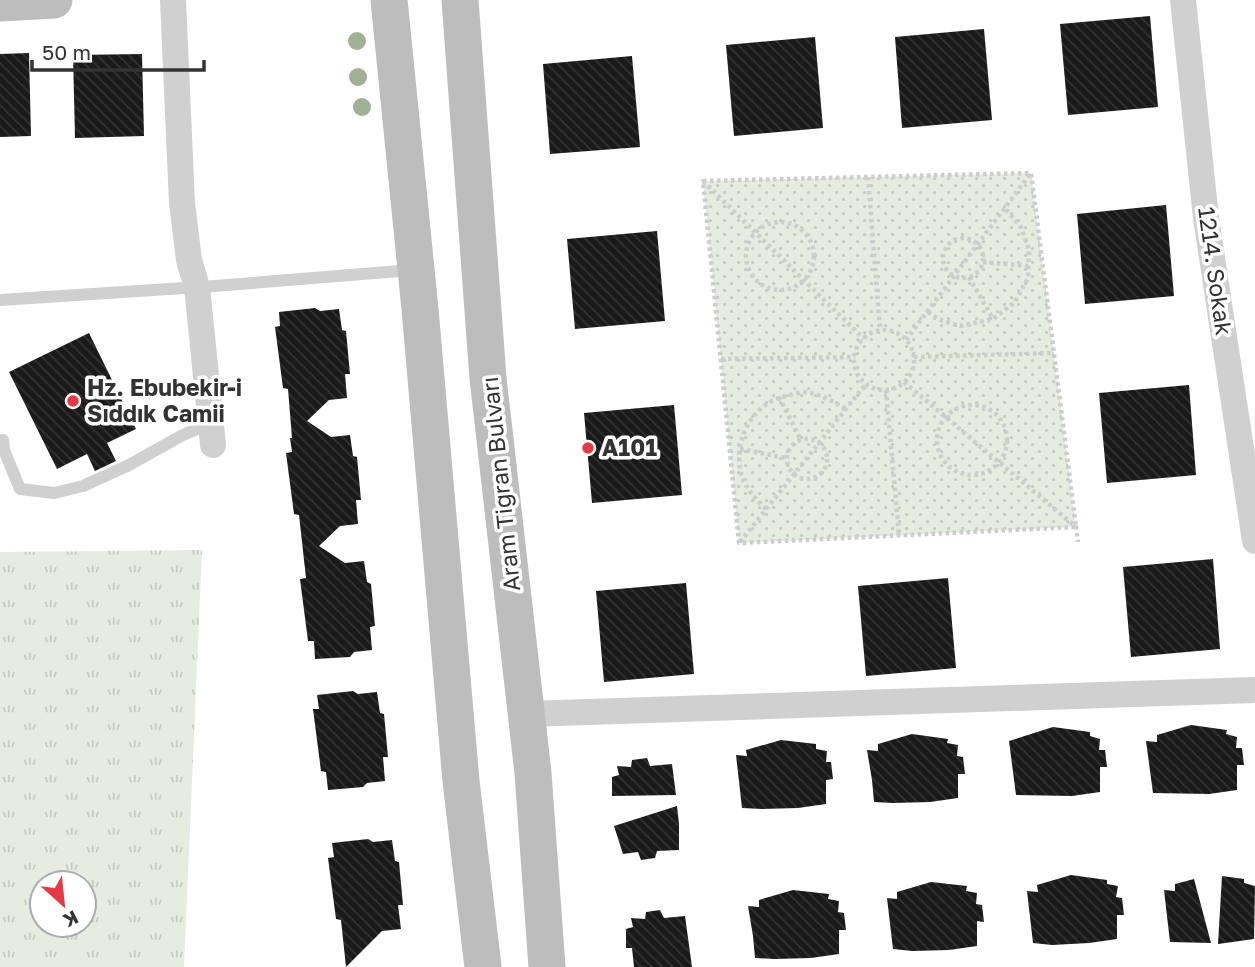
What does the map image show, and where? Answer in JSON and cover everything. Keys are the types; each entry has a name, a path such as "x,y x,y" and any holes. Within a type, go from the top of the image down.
{"main road":[{"path":"0,3 54,0"},
{"path":"389,0 461,781 483,967"},
{"path":"460,0 469,0"},
{"name":"Aram Tigran Bulvarı","path":"460,0 488,378 533,773 547,967"}],"street":[{"path":"173,0 182,202 188,260 197,287 211,434"},
{"name":"1214. Sokak","path":"1183,0 1206,218 1255,541"},
{"path":"527,715 1255,690"}],"lane":[{"path":"0,300 415,270"},
{"path":"3,440 4,450 20,489 54,493 83,486 129,465 181,436 211,434"}],"path":[{"path":"703,181 1031,173"},
{"path":"906,340 1031,173"},
{"path":"1031,173 1078,542"},
{"path":"868,177 880,330"},
{"path":"703,181 863,339"},
{"path":"703,181 739,543"},
{"path":"927,312 940,320 960,326 993,319 1015,302 1028,278 1029,250 1021,227 1005,208"},
{"path":"774,222 795,225 804,231 814,250 811,272 794,287 783,290 760,284 747,265 748,242 755,232 774,222"},
{"path":"966,238 978,244 982,249 983,262 978,272 964,278 948,272 944,266 944,252 952,241 966,238"},
{"path":"983,262 1028,266"},
{"path":"969,277 993,319"},
{"path":"880,330 898,334 906,340 914,356 914,366 904,382 896,388 886,390 866,384 855,367 857,347 871,333 880,330"},
{"path":"914,356 1054,353"},
{"path":"721,359 855,357"},
{"path":"904,382 1076,527"},
{"path":"739,543 866,384"},
{"path":"886,390 899,535"},
{"path":"766,509 748,492 740,470 744,429 757,410 779,397 804,392 829,399 846,409"},
{"path":"779,397 801,440"},
{"path":"966,406 978,406 999,418 1005,428 1007,440 999,462 981,474 970,475 949,467 938,448 937,437 946,417 966,406"},
{"path":"807,439 819,443 827,460 822,472 812,479 793,475 786,458 791,446 807,439"},
{"path":"740,449 786,458"},
{"path":"739,543 1076,527"}],"green space":[{"path":"1031,173 1076,527 739,543 703,181"},
{"path":"202,550 184,967 0,967 0,552"}],"building":[{"path":"1150,16 1158,107 1068,115 1060,24"},
{"path":"984,29 992,120 902,128 895,37"},
{"path":"815,37 823,128 734,136 726,45"},
{"path":"29,53 31,136 0,137 0,54"},
{"path":"142,54 144,136 75,138 73,55"},
{"path":"632,56 640,147 550,154 543,64"},
{"path":"1166,205 1174,296 1085,304 1077,214"},
{"path":"657,231 665,321 575,329 567,239"},
{"path":"315,308 320,311 339,309 342,330 346,331 350,374 345,374 347,398 329,400 307,421 331,437 350,435 353,456 357,457 361,500 356,500 358,524 340,526 319,546 345,563 364,561 367,582 371,584 375,626 370,627 372,650 354,652 350,657 315,659 314,641 308,641 300,579 306,578 299,515 294,514 286,453 292,452 288,389 283,388 275,327 280,326 279,312"},
{"name":"Hz. Ebubekir-i Sıddık Camii","path":"89,333 136,429 107,443 116,461 95,471 87,454 57,469 9,372"},
{"path":"1189,385 1196,475 1107,483 1099,393"},
{"path":"674,405 682,495 592,503 584,413"},
{"path":"1213,559 1220,649 1131,657 1123,567"},
{"path":"948,578 956,668 866,676 858,586"},
{"path":"686,583 694,674 604,682 596,591"},
{"path":"353,691 358,694 377,692 380,713 384,714 388,757 383,757 385,781 367,783 363,787 328,790 326,772 321,771 313,709 319,709 317,695"},
{"path":"1191,725 1227,730 1226,734 1237,737 1236,748 1242,748 1244,765 1237,765 1237,790 1209,794 1153,793 1146,741 1157,742 1157,735"},
{"path":"1053,727 1090,732 1090,736 1100,739 1099,750 1105,750 1107,767 1100,767 1100,792 1072,796 1016,795 1009,741"},
{"path":"912,734 948,739 947,743 958,745 957,756 963,757 965,774 958,774 958,798 930,802 874,802 867,750 878,751 878,744"},
{"path":"781,740 816,744 816,749 827,751 826,762 831,762 833,779 826,780 826,804 798,808 742,808 736,755 747,756 746,750"},
{"path":"647,758 650,766 672,764 676,795 612,796 612,777 619,775 617,766 631,767 632,760"},
{"path":"677,806 679,850 657,851 655,858 641,860 638,852 623,854 614,826"},
{"path":"368,839 373,842 392,840 395,861 399,862 403,905 398,905 401,929 382,931 346,967 341,920 336,919 328,858 334,857 332,843"},
{"path":"1071,875 1107,880 1107,884 1118,886 1116,897 1122,898 1124,915 1117,915 1117,939 1052,945 1033,943 1027,891 1038,892 1037,885"},
{"path":"1222,876 1244,879 1244,883 1255,886 1254,939 1218,944"},
{"path":"1194,879 1211,943 1170,942 1164,890 1175,891 1175,884"},
{"path":"931,882 967,886 966,891 977,893 976,904 982,905 984,922 977,921 977,946 949,950 893,949 887,898 897,899 897,892"},
{"path":"793,890 829,894 828,899 839,901 838,912 844,913 846,930 839,930 839,954 811,958 755,958 748,906 759,907 759,900"},
{"path":"660,910 664,918 685,916 692,967 634,967 632,948 626,948 626,929 633,927 631,918 645,919 646,912"}],"place":[{"name":"Hz. Ebubekir-i Sıddık Camii","path":"73,401"},
{"name":"A101","path":"588,448"}]}
